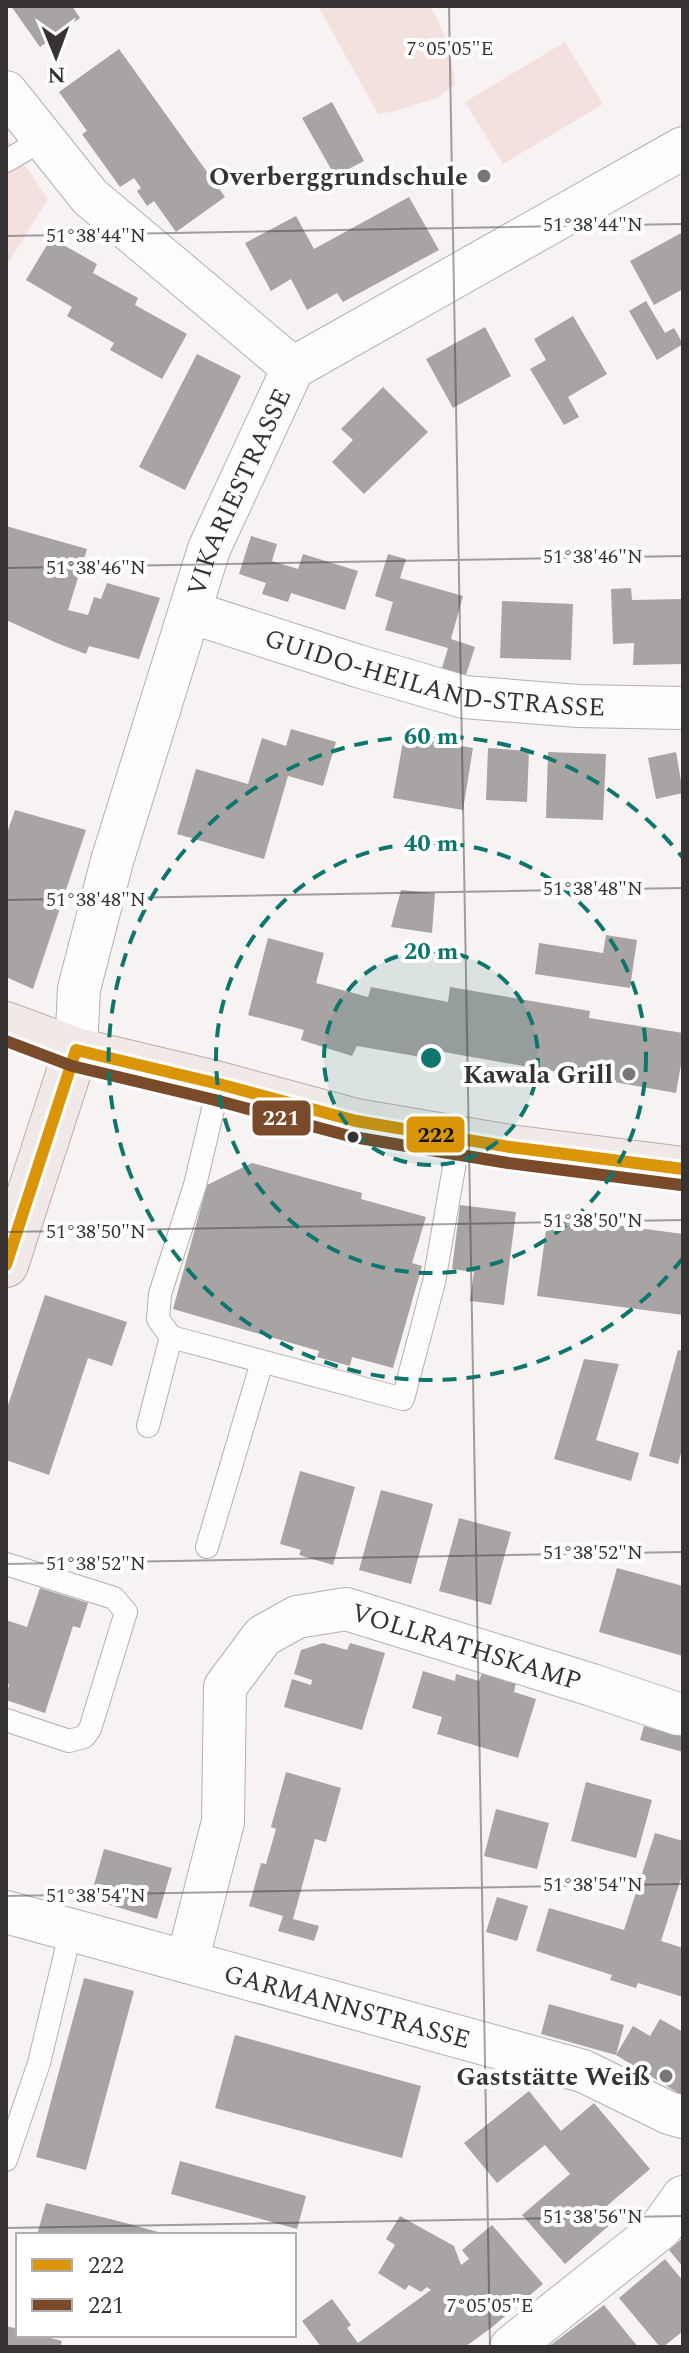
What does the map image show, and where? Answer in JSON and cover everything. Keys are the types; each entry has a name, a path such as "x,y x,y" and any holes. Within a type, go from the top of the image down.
{"main road":[{"path":"6,1024 76,1050 356,1121 459,1139 683,1169"},
{"path":"6,1265 76,1050"}],"street":[{"path":"6,92 90,197 293,368"},
{"name":"VIKARIESTRASSE","path":"76,1050 79,989 112,861 209,549 293,368 683,148"},
{"name":"GUIDO-HEILAND-STRASSE","path":"190,612 464,697 578,706 683,708"},
{"name":"VOLLRATHSKAMP","path":"187,1962 223,1822 225,1687 263,1636 297,1617 346,1609 678,1714"},
{"name":"GARMANNSTRASSE","path":"6,1912 583,2071 683,2117"},
{"path":"511,2347 661,2228 683,2197"}],"lane":[{"path":"6,161 44,139"},
{"path":"219,1084 195,1185 160,1294 158,1319 171,1337 403,1399 434,1282 459,1139"},
{"path":"148,1426 171,1337"},
{"path":"207,1547 262,1362"},
{"path":"6,1564 114,1598 126,1612 90,1729 84,1737 69,1741 6,1720"},
{"path":"6,2160 39,2063 71,1930"}],"shaded area":[{"path":"318,6 430,6 447,43 455,84 439,97 378,114"},
{"path":"565,42 603,104 503,164 465,102"},
{"path":"6,138 48,199 6,266"}],"building":[{"path":"11,6 72,6 80,18 40,47"},
{"path":"119,49 225,197 176,232 154,201 147,206 137,191 141,188 134,178 120,187 82,134 87,131 59,92"},
{"path":"332,102 364,161 335,176 302,118"},
{"path":"409,197 439,250 343,302 337,293 307,310 291,279 271,291 245,243 296,216 314,249"},
{"path":"683,232 683,289 654,305 630,261"},
{"path":"51,238 97,264 93,273 138,298 135,305 187,334 162,379 110,350 114,343 67,316 72,307 26,280"},
{"path":"646,301 665,333 674,328 683,344 657,360 629,311"},
{"path":"573,316 607,374 568,397 579,417 564,425 530,369 546,360 534,339"},
{"path":"485,327 511,376 453,408 426,359"},
{"path":"197,354 241,376 185,490 139,467"},
{"path":"383,387 428,432 364,494 332,462 353,440 341,429"},
{"path":"6,526 87,549 68,610 88,615 94,597 101,599 107,583 160,598 139,659 89,646 86,654 6,620"},
{"path":"251,536 277,544 272,561 298,569 303,554 358,571 345,610 291,593 288,602 262,594 266,583 239,574"},
{"path":"388,554 406,559 400,578 463,596 451,639 475,647 466,675 442,668 448,648 385,630 393,602 375,596"},
{"path":"631,588 632,600 683,599 683,664 633,665 634,643 613,644 611,589"},
{"path":"502,601 573,604 571,660 500,658"},
{"path":"291,729 336,742 323,786 288,776 264,859 177,834 196,769 248,784 262,738 286,746"},
{"path":"404,736 473,748 463,810 393,798"},
{"path":"488,748 529,751 527,802 486,800"},
{"path":"548,752 606,754 603,820 546,818"},
{"path":"676,752 683,793 656,799 648,758"},
{"path":"15,810 86,830 33,989 6,977 6,836"},
{"path":"401,890 435,893 432,933 391,927"},
{"path":"606,935 637,940 630,988 535,974 539,943 603,953"},
{"path":"268,938 324,953 316,983 368,997 371,987 448,1002 450,987 590,1011 589,1018 683,1033 676,1093 438,1051 438,1060 357,1046 352,1056 301,1040 304,1030 248,1015"},
{"path":"252,1163 362,1193 361,1199 426,1217 412,1263 422,1266 393,1368 352,1357 350,1366 317,1357 319,1351 173,1309 207,1185"},
{"path":"460,1205 516,1212 504,1305 470,1301 474,1272 452,1269"},
{"path":"548,1216 683,1234 683,1315 537,1296"},
{"path":"45,1295 127,1322 112,1366 88,1358 49,1475 6,1460 6,1411"},
{"path":"678,1350 683,1351 683,1446 678,1464 649,1456"},
{"path":"584,1359 619,1364 596,1440 639,1453 631,1481 554,1459"},
{"path":"300,1471 355,1487 333,1565 299,1555 301,1550 280,1544"},
{"path":"381,1490 433,1504 411,1584 359,1570"},
{"path":"459,1518 511,1532 491,1605 439,1591"},
{"path":"617,1568 683,1586 683,1656 599,1632"},
{"path":"40,1588 88,1603 80,1628 73,1626 45,1713 6,1700 9,1684 6,1683 6,1620 27,1627"},
{"path":"323,1643 347,1650 350,1643 385,1653 362,1730 284,1707 292,1679 311,1685 312,1680 294,1674 301,1650"},
{"path":"423,1671 455,1681 456,1674 479,1681 482,1673 516,1683 514,1692 536,1699 518,1758 437,1734 442,1717 412,1708"},
{"path":"644,1726 683,1737 683,1752 640,1740"},
{"path":"286,1772 341,1788 326,1842 315,1839 293,1919 319,1926 314,1941 278,1931 283,1916 249,1906 261,1863 266,1864 276,1829 271,1827"},
{"path":"586,1782 652,1800 636,1858 571,1841"},
{"path":"496,1809 549,1823 537,1869 484,1856"},
{"path":"655,1833 683,1841 683,1872 661,1941 683,1948 683,1997 638,1983 636,1988 610,1980 612,1975 536,1951 549,1908 624,1930"},
{"path":"104,1849 172,1868 157,1919 90,1899"},
{"path":"497,1897 528,1906 517,1941 486,1932"},
{"path":"84,1978 134,1991 86,2170 36,2157"},
{"path":"549,2004 624,2025 616,2055 541,2034"},
{"name":"Gaststätte Weiß","path":"660,2019 683,2032 683,2096 616,2055 633,2026 650,2036"},
{"path":"235,2035 421,2086 402,2158 215,2108"},
{"path":"529,2091 561,2131 594,2103 650,2169 601,2211 612,2223 565,2264 522,2215 570,2174 545,2145 497,2183 464,2143"},
{"path":"180,2161 306,2196 297,2229 171,2194"},
{"path":"46,2203 162,2233 38,2233"},
{"path":"400,2216 454,2246 461,2265 469,2259 462,2250 492,2225 543,2284 465,2347 321,2347 302,2321 332,2299 351,2325 347,2328 358,2343 431,2290 427,2287 421,2292 409,2285 405,2290 378,2273 395,2245 386,2239"},
{"path":"683,2238 683,2267 669,2250"},
{"path":"665,2259 683,2281 683,2331 660,2347 619,2298"},
{"path":"604,2305 638,2347 548,2347"},
{"path":"6,2326 16,2328 16,2337 47,2337 62,2341 60,2347 6,2347"}],"transit line":[{"name":"221","path":"6,1041 72,1066 353,1137 508,1163 681,1185"},
{"name":"222","path":"76,1050 356,1121 510,1147 683,1169"},
{"name":"222","path":"6,1265 76,1050"}],"place":[{"name":"Overberggrundschule","path":"484,176"},
{"name":"Kawala Grill","path":"629,1074"},
{"name":"Gaststätte Weiß","path":"666,2076"}]}
